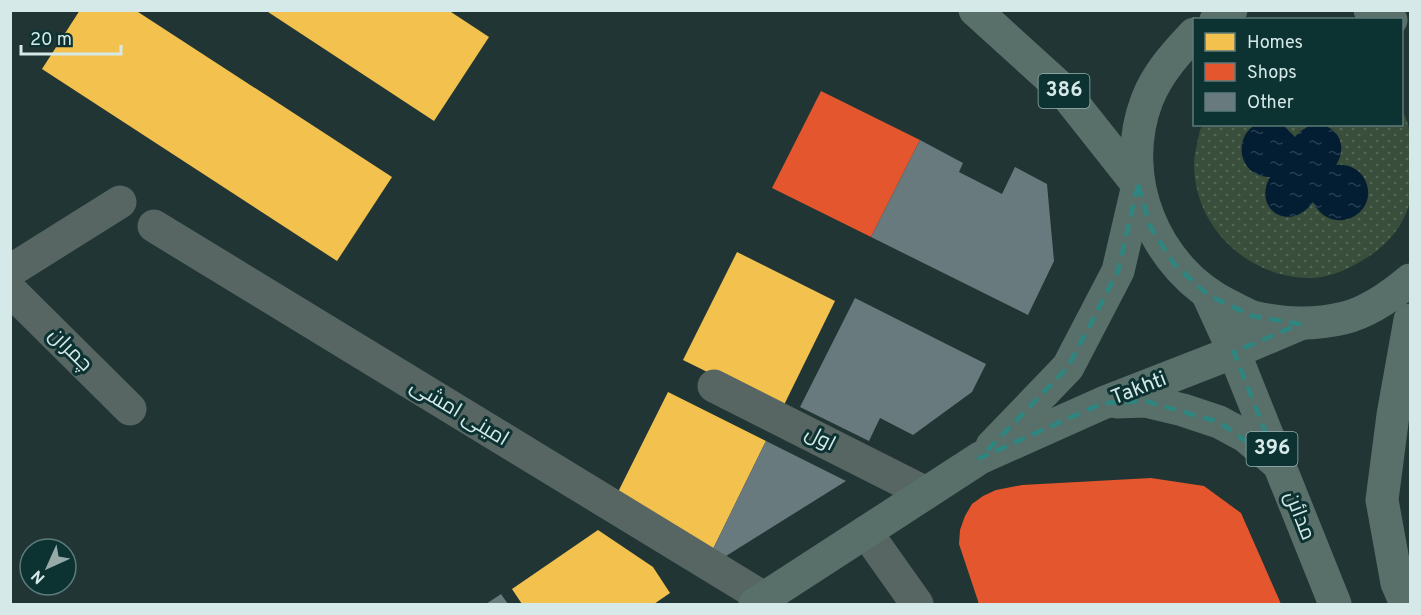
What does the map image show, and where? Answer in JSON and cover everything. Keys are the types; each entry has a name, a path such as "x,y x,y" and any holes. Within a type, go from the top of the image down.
{"main road":[{"name":"386","path":"975,10 1062,89 1138,185"},
{"path":"1369,10 1387,18"},
{"path":"1193,35 1168,62 1147,100 1137,142 1138,185 1151,228 1175,265 1208,295 1252,316 1300,324 1345,318 1387,299 1410,280"},
{"name":"Takhti","path":"980,458 1068,367 1118,271 1138,185"},
{"name":"مدائن","path":"1208,295 1234,352 1335,604"},
{"path":"1406,604 1397,583 1382,500 1393,415 1410,320"},
{"name":"Takhti","path":"759,601 980,458 1103,403 1300,324"},
{"path":"1103,403 1145,401 1219,422 1245,436 1278,464"}],"street":[{"path":"10,271 120,202"},
{"name":"امینی امشی","path":"154,226 759,601"},
{"name":"چمران","path":"10,290 130,409"},
{"name":"اول","path":"714,386 926,493"},
{"path":"866,532 917,604"}],"highlighted area":[{"path":"1138,185 1151,228 1175,265 1208,295 1252,316 1300,324 1234,352 1278,464 1219,422 1145,401 1103,403 980,458 1068,367 1118,271"}],"green space":[{"path":"1403,112 1410,138 1411,192 1403,220 1388,241 1375,252 1335,274 1313,278 1290,276 1268,270 1248,260 1231,246 1216,230 1204,210 1197,189 1194,166 1202,126 1403,126"}],"water":[{"path":"1254,126 1284,126 1295,137 1312,126 1326,126 1332,129 1341,144 1341,154 1336,165 1352,167 1364,178 1368,190 1367,201 1361,211 1353,217 1342,220 1332,219 1321,213 1313,202 1304,211 1294,216 1285,217 1276,213 1266,199 1270,177 1260,176 1252,171 1246,165 1243,157 1243,140"}],"building: Homes":[{"path":"80,10 135,10 392,177 337,261 42,69"},
{"path":"265,10 448,10 489,37 434,121"},
{"path":"737,252 835,301 782,409 683,360"},
{"path":"668,392 766,441 713,549 614,500"},
{"path":"598,530 653,567 670,593 654,604 522,604 512,589"}],"building: Shops":[{"path":"821,91 920,140 871,237 772,188"},
{"path":"1151,478 1204,486 1241,513 1281,604 979,604 959,544 960,530 972,504 996,490 1022,485"}],"building: Other":[{"path":"920,140 963,163 959,172 1002,194 1015,167 1047,184 1054,261 1028,315 871,237"},
{"path":"855,298 986,364 972,392 913,435 880,418 869,441 800,407"},
{"path":"766,441 846,481 726,556 713,549"},
{"path":"501,594 508,604 486,604"}]}
